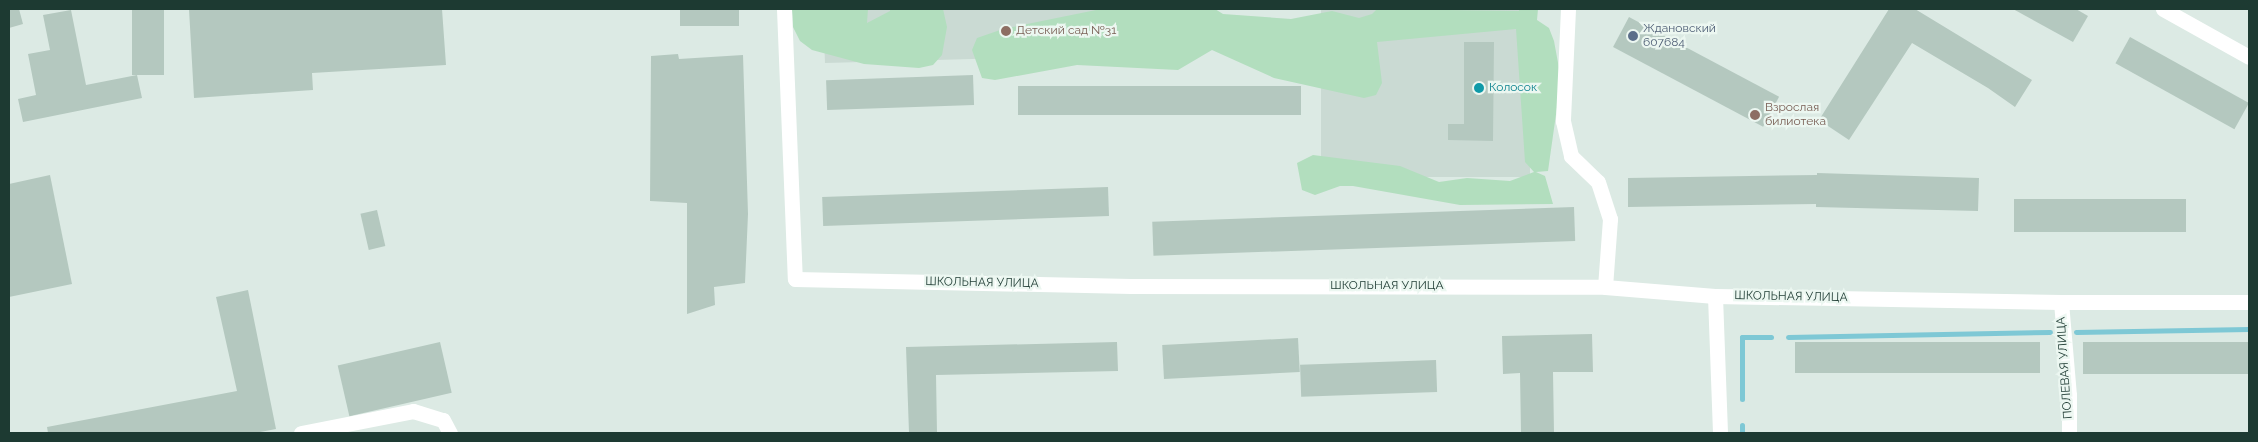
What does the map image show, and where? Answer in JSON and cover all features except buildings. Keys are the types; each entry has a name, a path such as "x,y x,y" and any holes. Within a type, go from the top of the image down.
{"street":[{"name":"ШКОЛЬНАЯ УЛИЦА","path":"784,9 794,280 1131,286 1605,287 1715,296 2061,302 2249,302"},
{"path":"1568,9 1563,121 1571,156 1598,182 1610,219 1605,287"},
{"path":"2163,9 2249,57"},
{"path":"1715,296 1720,433"},
{"name":"ПОЛЕВАЯ УЛИЦА","path":"2061,302 2069,395 2069,433"},
{"path":"300,433 413,411 443,420 450,433"}],"shaded area":[{"name":"Детский сад №31","path":"823,9 1188,9 1189,53 825,63"},
{"path":"1321,9 1530,9 1530,177 1321,177"}],"green space":[{"path":"792,9 868,9 867,23 890,11 890,9 943,9 947,27 942,55 933,65 919,68 864,64 812,50 800,41 793,27"},
{"path":"1101,9 1215,9 1223,14 1291,19 1332,11 1359,18 1372,14 1377,9 1519,11 1519,9 1538,9 1537,20 1549,28 1554,41 1561,79 1548,171 1536,172 1545,176 1553,204 1460,205 1353,186 1340,186 1315,195 1302,190 1297,163 1313,155 1400,166 1439,182 1467,178 1510,181 1534,172 1525,162 1516,29 1377,42 1382,83 1376,95 1364,98 1274,78 1212,50 1178,70 1077,65 995,80 982,78 972,50 977,38 1003,29"}],"waterway":[{"path":"2076,332 2249,329"},
{"path":"1788,337 2050,332"},
{"path":"1742,399 1742,337 1771,337"},
{"path":"1742,425 1742,433"}],"place":[{"name":"Детский сад №31","path":"1006,31"},
{"name":"Ждановский 607684","path":"1633,36"},
{"name":"Колосок","path":"1479,88"},
{"name":"Взрослая билиотека","path":"1755,115"}]}
